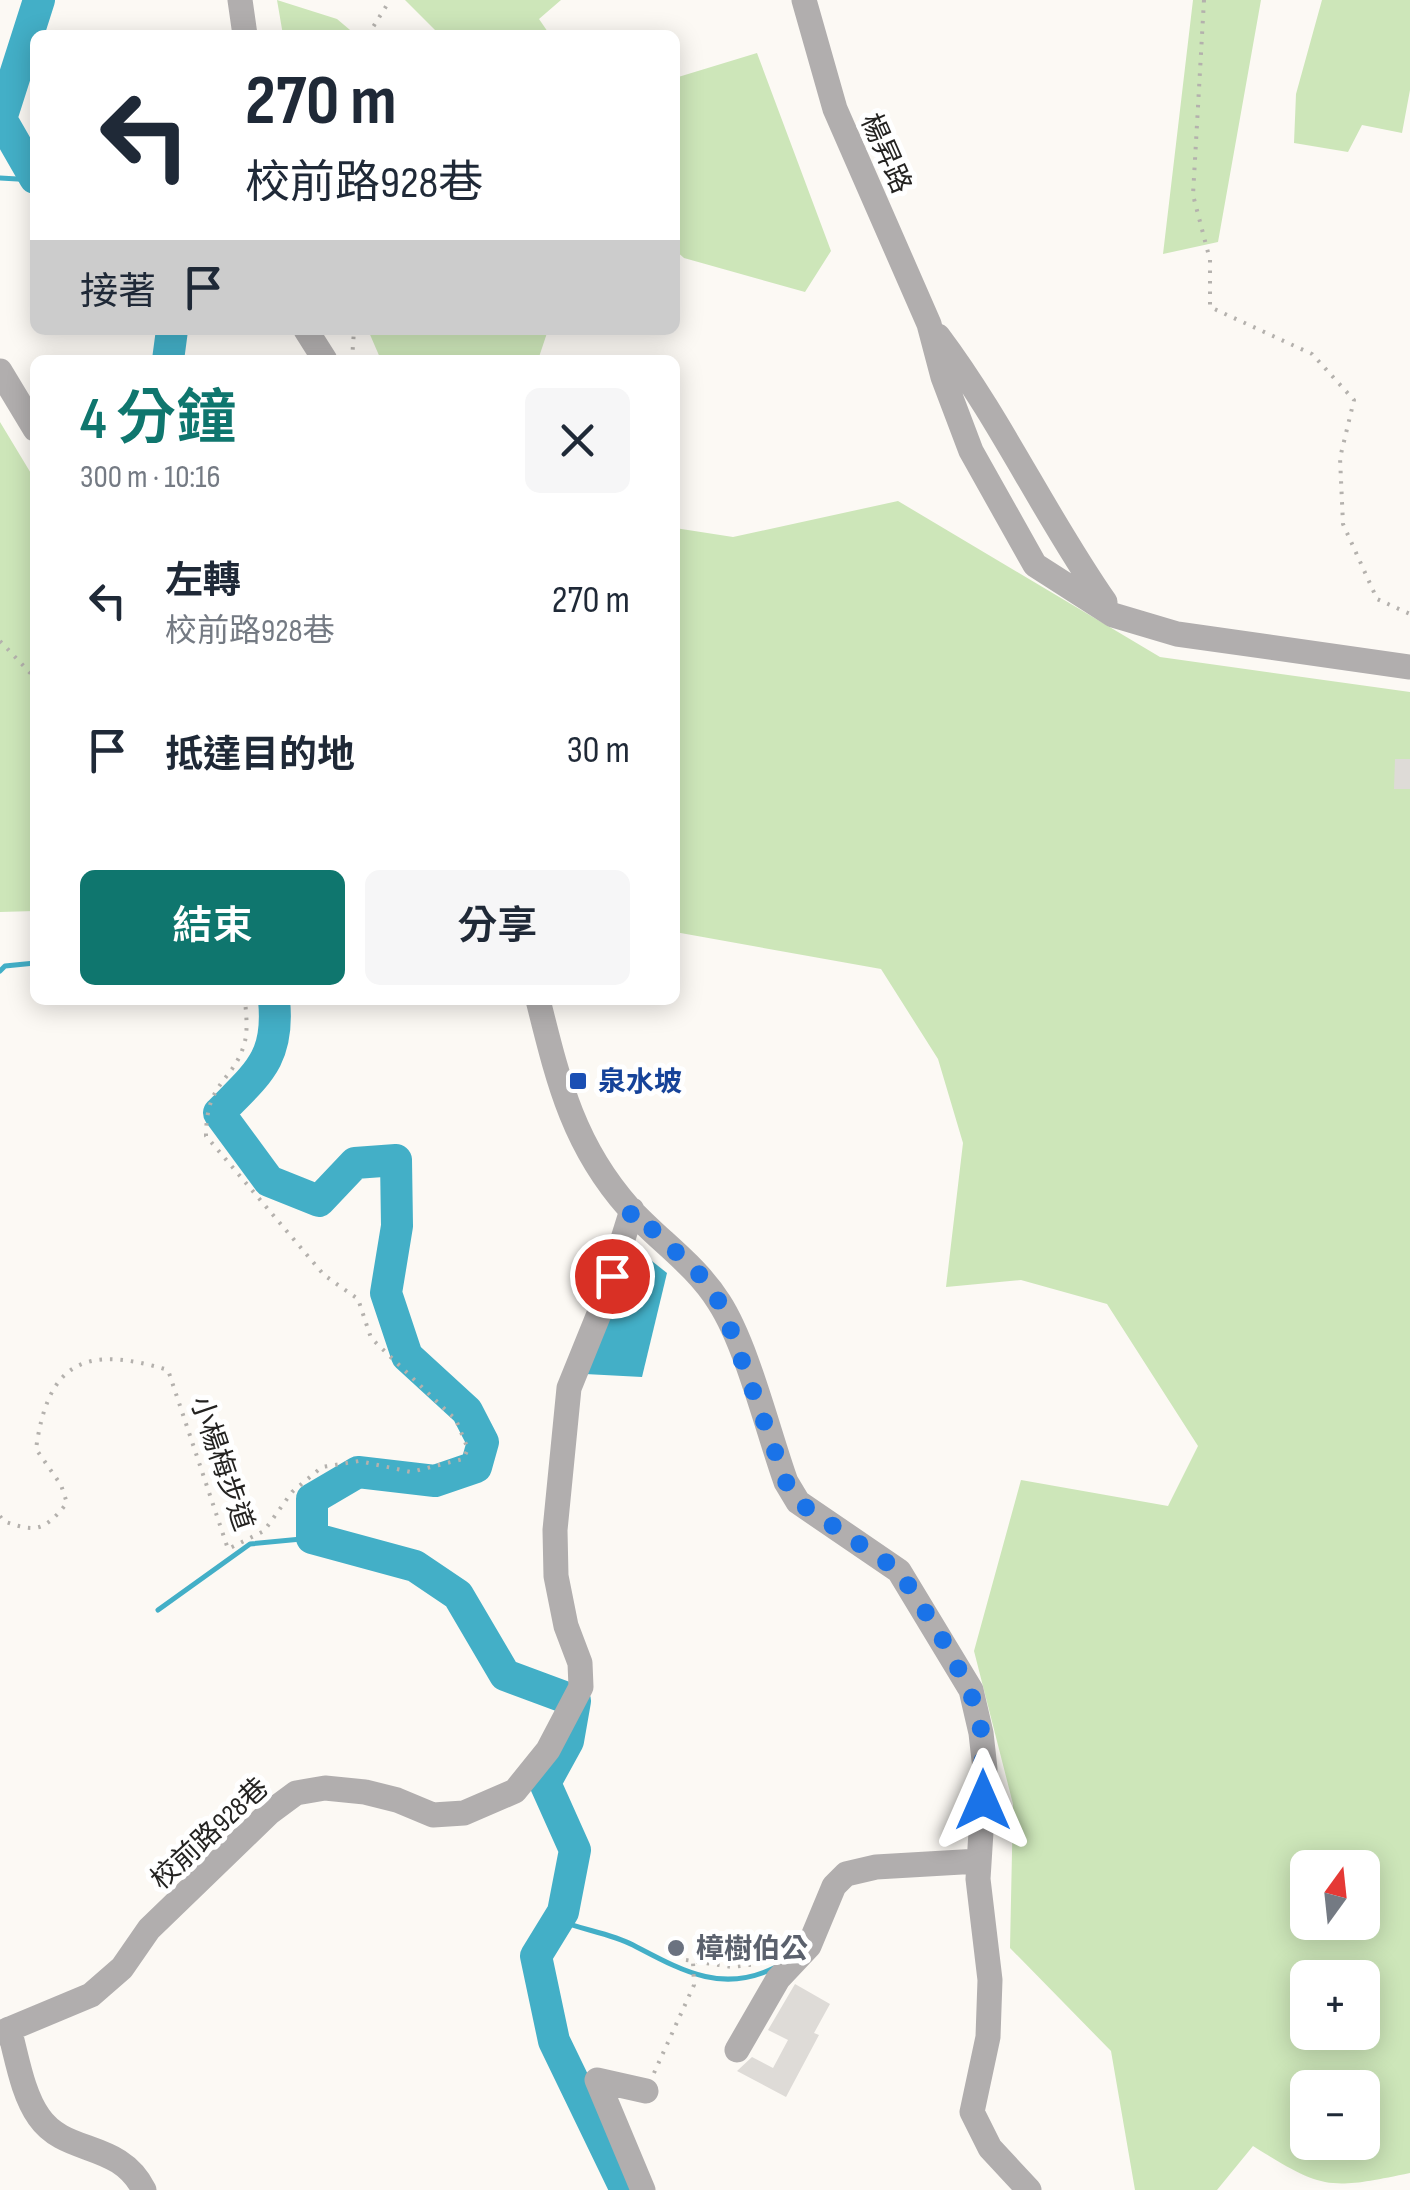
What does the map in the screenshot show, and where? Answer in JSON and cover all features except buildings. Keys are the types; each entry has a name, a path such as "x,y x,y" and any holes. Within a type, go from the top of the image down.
{"street":[{"path":"240,0 244,30"},
{"name":"楊昇路","path":"804,0 835,109 929,324"},
{"path":"929,324 970,379 1069,550 1113,615"},
{"path":"929,324 943,377 971,451 1035,564 1113,615 1177,634 1410,667"},
{"path":"0,371 30,421"},
{"path":"539,1005 553,1061 584,1147 632,1210 699,1274 722,1306 786,1482 798,1502 899,1571 970,1690 982,1733 985,1770 979,1861 990,1999 988,2036 972,2112 990,2148 1029,2190"},
{"name":"校前路928巷","path":"5,2031 90,1995 122,1968 150,1930 269,1813 296,1793 325,1788 365,1792 432,1815 464,1813 515,1791 548,1750 576,1698 580,1664 566,1626 556,1576 555,1530 569,1388 601,1309 632,1210"},
{"path":"737,2050 785,1961 809,1946 834,1886 846,1874 876,1867 979,1861"},
{"path":"5,2031 40,2120 61,2137 128,2165 144,2190"},
{"path":"642,2190 596,2080 646,2091"}],"path":[{"path":"371,30 390,0"},
{"path":"1204,0 1193,195 1210,260 1210,307 1312,354 1354,400 1340,458 1343,524 1377,599 1410,614"},
{"path":"0,641 30,673"},
{"name":"小楊梅步道","path":"0,1516 3,1521 30,1530 50,1524 67,1503 61,1485 36,1449 39,1425 48,1394 60,1376 107,1358 131,1359 168,1370 228,1549 264,1530 292,1492 322,1467 359,1461 410,1472 464,1459 468,1449 456,1420 371,1338 358,1299 324,1275 206,1136 206,1113 212,1092 244,1042 245,1005"},
{"path":"646,2091 694,1984 694,1965"}],"green space":[{"path":"277,0 337,19 350,30 282,30"},
{"path":"405,0 561,0 539,19 547,30 435,30"},
{"path":"1193,0 1261,0 1218,242 1163,254"},
{"path":"1322,0 1410,0 1410,90 1402,133 1362,125 1348,152 1294,143 1296,94"},
{"path":"757,53 831,251 805,292 680,254 680,76"},
{"path":"370,335 546,335 540,355 379,355"},
{"path":"0,422 30,472 30,911 0,912"},
{"path":"898,501 1160,657 1410,692 1410,2173 1343,2184 1327,2182 1296,2171 1253,2146 1217,2190 1135,2190 1111,2051 1010,1948 1013,1804 974,1651 1021,1480 1168,1506 1198,1446 1107,1304 1021,1280 946,1287 963,1143 938,1059 881,969 680,933 680,529 733,537"}],"water":[{"path":"633,1246 667,1273 642,1377 585,1374"}],"waterway":[{"path":"30,169 1,119 39,0"},
{"path":"0,178 30,180"},
{"path":"169,355 171,335"},
{"path":"0,971 5,966 30,964"},
{"path":"274,1005 273,1037 263,1064 219,1113 269,1181 319,1201 355,1163 396,1160 397,1226 386,1293 407,1356 467,1411 483,1442 476,1467 435,1481 358,1472 312,1499 312,1538 415,1566 458,1595 505,1675 575,1701 568,1741 545,1783 575,1850 563,1912 536,1956 554,2041 626,2190"},
{"path":"158,1610 250,1544 312,1538"},
{"path":"558,1920 624,1941 702,1976 736,1979 774,1968"}],"place":[{"name":"泉水坡","path":"578,1081"},
{"name":"樟樹伯公","path":"676,1948"}],"route":[{"path":"612,1276 632,1210 699,1274 722,1306 786,1482 798,1502 899,1571 970,1690 982,1733 983,1800"}]}
